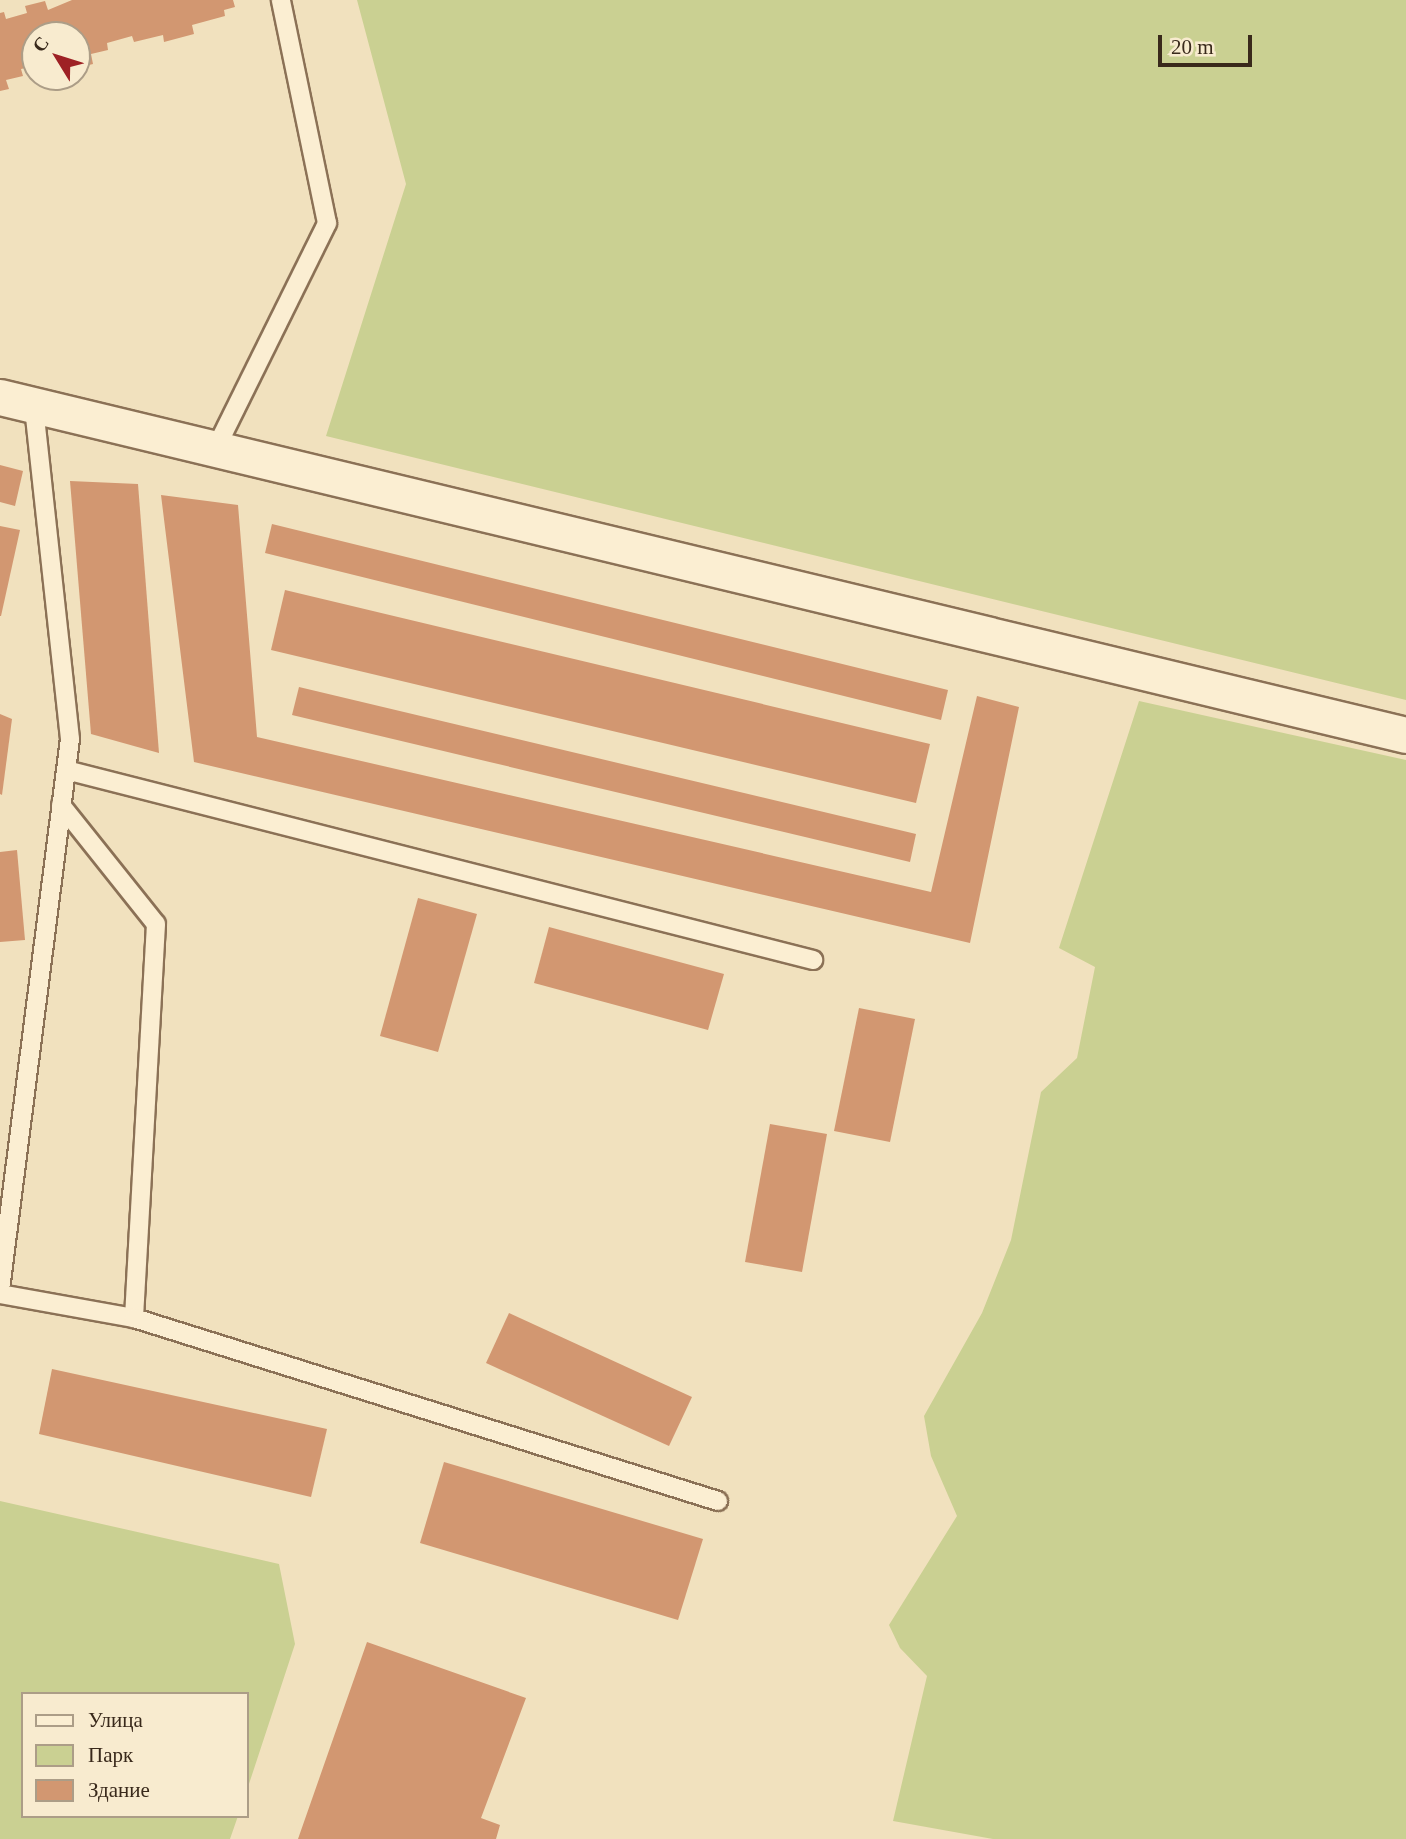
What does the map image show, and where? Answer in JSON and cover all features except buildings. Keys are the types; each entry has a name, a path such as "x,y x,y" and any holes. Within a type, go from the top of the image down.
{"street":[{"path":"0,397 1406,736"}],"lane":[{"path":"215,450 327,223 281,0"},
{"path":"0,1289 70,739 34,405"},
{"path":"66,770 813,960"},
{"path":"61,805 156,924 134,1318"},
{"path":"0,1294 134,1318 718,1501"}],"green space":[{"path":"357,0 1406,0 1406,700 326,436 406,184"},
{"path":"1139,701 1406,760 1406,1839 993,1839 893,1821 927,1676 900,1648 889,1625 957,1516 931,1456 924,1416 982,1313 1011,1240 1041,1092 1077,1058 1095,967 1059,948"},
{"path":"0,1501 279,1564 295,1644 248,1787 248,1692 21,1692 21,1818 237,1818 230,1839 0,1839"}]}
